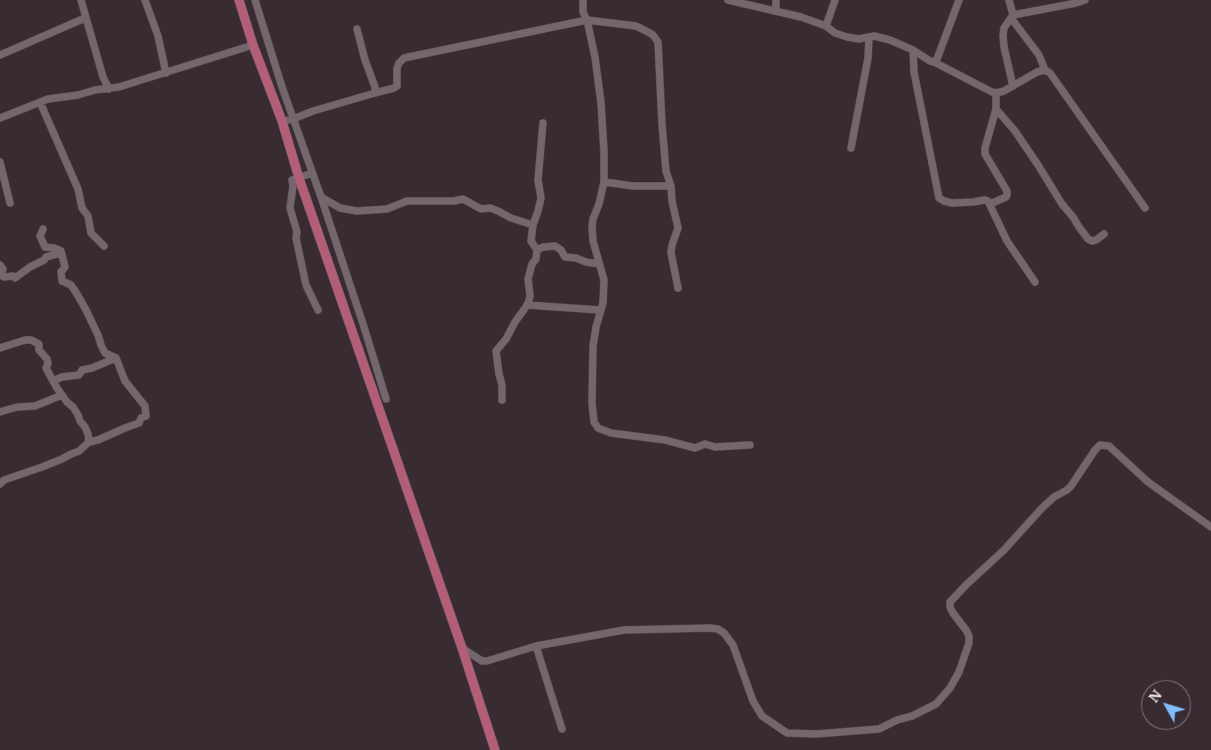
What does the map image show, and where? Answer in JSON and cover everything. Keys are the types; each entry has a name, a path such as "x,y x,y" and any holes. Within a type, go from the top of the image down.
{"main road":[{"path":"239,0 462,648 495,750"}],"street":[{"path":"81,0 103,77 109,89"},
{"path":"145,0 158,36 166,73"},
{"path":"255,0 282,88 370,344 386,399"},
{"path":"583,0 595,57 601,103 604,152 604,182 592,226 593,241 604,280 604,292 594,337 592,360 594,422 598,428 611,433 665,440 695,448 705,444 715,447 750,445"},
{"path":"728,0 801,17 826,26 836,33 847,37 859,39 879,37 901,44 930,61 996,93 1004,91 1037,72 1045,70"},
{"path":"776,0 776,10"},
{"path":"826,26 835,0"},
{"path":"934,62 937,60 959,0"},
{"path":"1009,0 1012,17 1039,55 1045,70 1050,73 1145,208"},
{"path":"1013,86 1003,35 1004,28 1012,17 1085,0"},
{"path":"0,55 85,18"},
{"path":"282,121 394,88 397,86 397,68 404,58 587,20 636,26 653,35 658,42 666,170 671,186 678,228 671,253 678,288"},
{"path":"357,29 375,87 375,93"},
{"path":"851,148 868,58 869,38"},
{"path":"0,118 40,102 95,90 109,89 253,45"},
{"path":"913,50 914,72 939,198 952,204 988,201 1007,241 1035,282"},
{"path":"990,204 1007,195 985,154 996,109 996,93"},
{"path":"40,102 78,189 82,208 88,216 91,233 104,246"},
{"path":"996,109 1015,131 1062,204 1088,239 1096,240 1104,234"},
{"path":"537,250 531,240 533,225 541,198 538,180 543,123"},
{"path":"0,162 10,203"},
{"path":"312,174 292,180 290,208 297,232 296,238 306,285 318,310"},
{"path":"604,182 632,186 671,186"},
{"path":"321,197 340,208 357,211 387,209 407,201 454,201 464,199 481,209 490,208 511,218 533,225"},
{"path":"37,264 45,247 40,236 43,229"},
{"path":"502,400 502,386 496,351 506,339 527,305 530,296 528,279 532,264 536,259 535,253 537,250 543,247 555,246 561,250 565,257 599,264"},
{"path":"1,479 62,459 89,442 139,423 141,418 146,416 145,406 125,381 116,358 105,353 98,334 77,294 71,285 62,280 61,272 65,267 61,251 45,247"},
{"path":"0,266 3,269 2,275 4,277 13,276 15,278 30,266 37,264 46,257 61,253"},
{"path":"527,305 600,310"},
{"path":"0,348 25,340 31,340 39,344 39,350 47,359 48,364 46,368 62,395 78,415 88,434 89,442"},
{"path":"53,381 62,377 80,375 82,370 116,358"},
{"path":"0,412 35,406 62,395"},
{"path":"462,648 487,661 536,646 624,630 710,628 724,633 733,645 754,701 762,716 787,733 816,734 878,729 897,720 912,716 936,704 950,688 959,672 969,643 969,636 950,608 950,602 1004,550 1042,508 1072,486 1100,445 1109,446 1148,482 1211,527"},
{"path":"536,646 562,729"}]}
